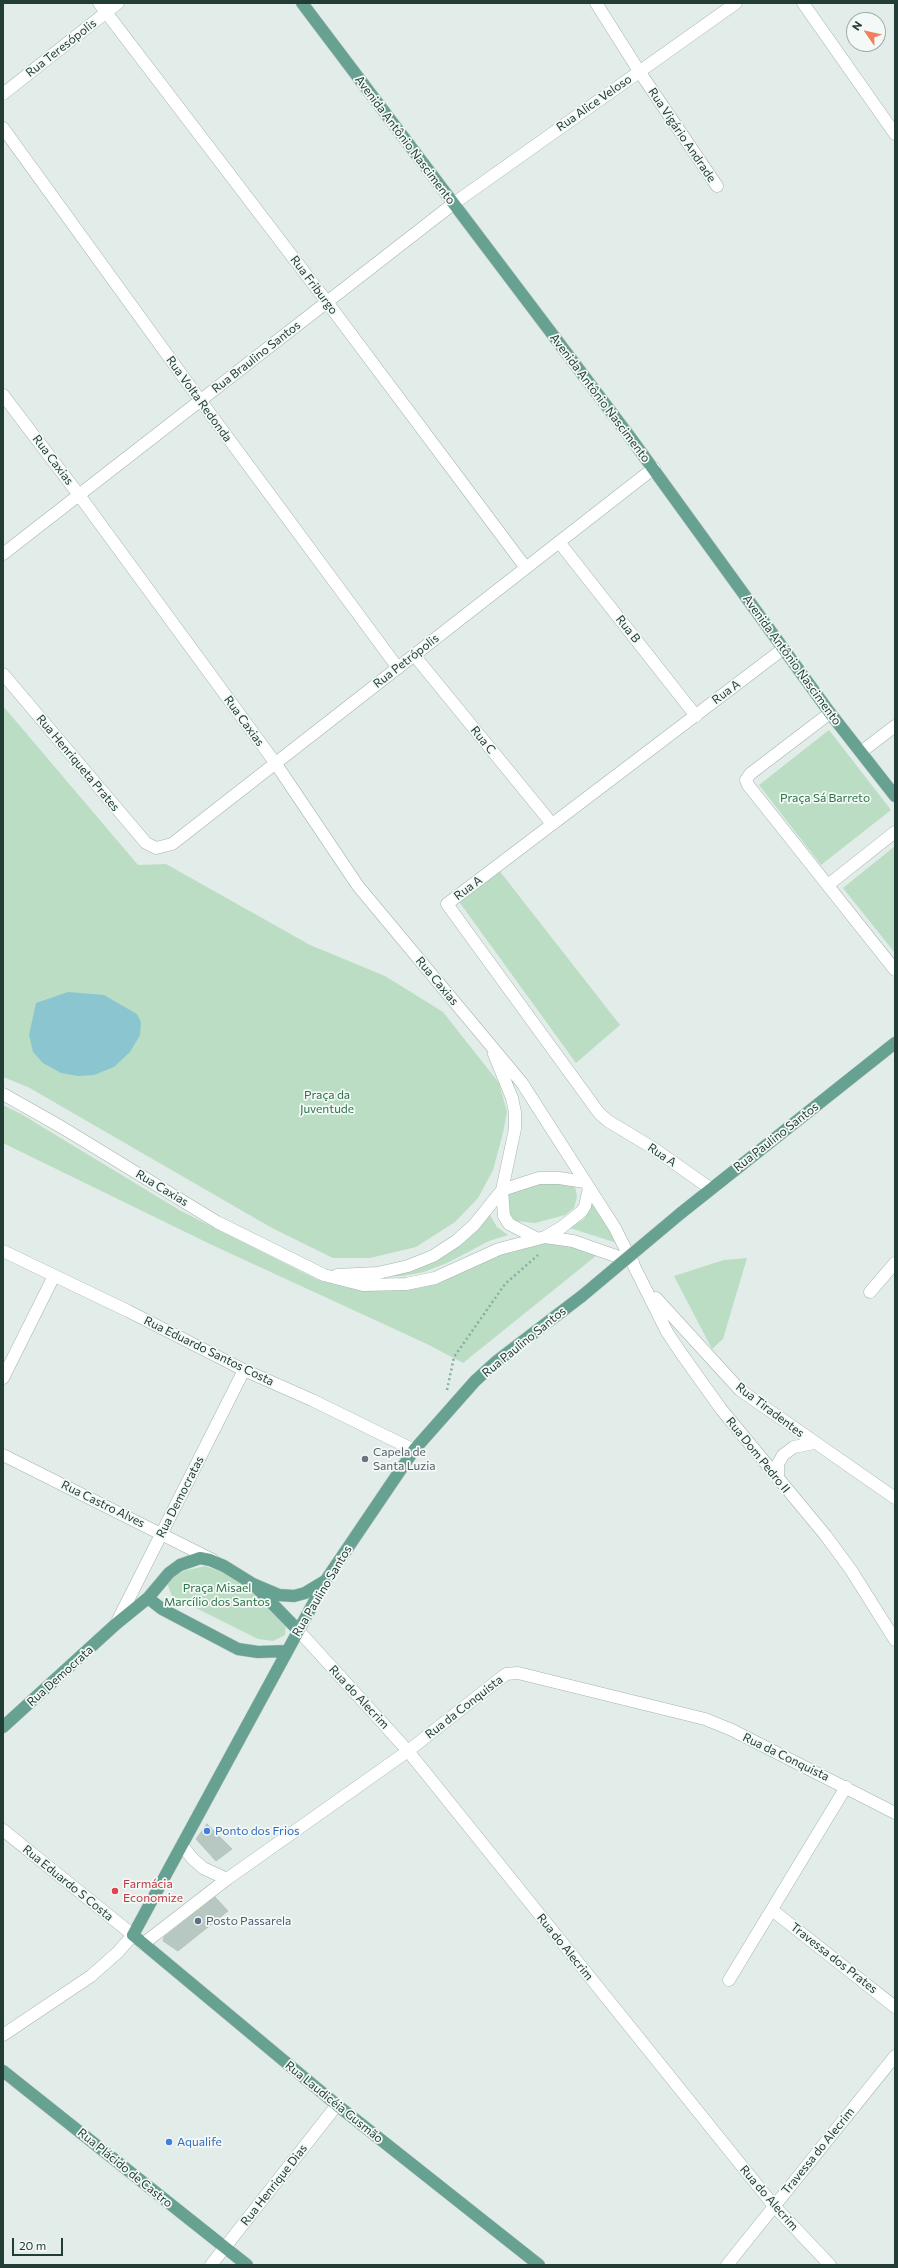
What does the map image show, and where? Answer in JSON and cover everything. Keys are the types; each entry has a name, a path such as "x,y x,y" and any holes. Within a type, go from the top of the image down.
{"main road":[{"name":"Avenida Antônio Nascimento","path":"302,3 654,468 830,713 895,796"},
{"name":"Rua Paulino Santos","path":"133,1935 286,1651 326,1580 414,1450 475,1381 491,1366 582,1296 681,1212 895,1043"},
{"name":"Rua Democrata","path":"3,1727 85,1654 116,1624 148,1598 169,1573 180,1565 200,1558 210,1560 224,1566 253,1584"},
{"path":"253,1584 279,1595 294,1596 305,1593 326,1580"},
{"path":"253,1584 298,1630"},
{"path":"148,1598 162,1609 238,1649 258,1652 286,1651"},
{"name":"Rua Laudicéia Gusmão","path":"133,1935 337,2105 539,2265"},
{"name":"Rua Plácido de Castro","path":"3,2071 247,2265"}],"street":[{"name":"Rua Teresópolis","path":"3,94 102,8 118,3"},
{"name":"Rua Vigário Andrade","path":"596,3 639,71 717,186"},
{"name":"Rua Alice Veloso","path":"453,204 736,3"},
{"path":"803,3 891,120 895,134"},
{"name":"Rua Friburgo","path":"102,8 327,302 526,568"},
{"name":"Rua Volta Redonda","path":"3,128 200,400 398,668"},
{"name":"Rua Braulino Santos","path":"3,554 453,204"},
{"name":"Rua Caxias","path":"3,395 79,495 276,764 358,886 522,1083 587,1185"},
{"name":"Rua Petrópolis","path":"156,848 172,844 654,468"},
{"name":"Rua B","path":"559,542 696,716"},
{"name":"Rua A","path":"711,1189 653,1148 608,1121 599,1113 447,905 784,649"},
{"name":"Rua C","path":"414,655 552,824"},
{"name":"Rua Henriqueta Prates","path":"3,674 138,835 146,843 156,848"},
{"path":"830,713 750,774 746,780 748,785 895,970"},
{"path":"861,752 895,726"},
{"path":"828,885 895,832"},
{"path":"489,1044 504,1078 515,1112 515,1129 502,1190 502,1203 506,1220 546,1238 582,1211 585,1206 587,1185 559,1178 539,1178 502,1190"},
{"name":"Rua Caxias","path":"3,1094 63,1128 217,1222 324,1275 363,1285 406,1284 435,1278 499,1249 546,1238 573,1241 633,1262"},
{"name":"Rua Dom Pedro II","path":"587,1185 615,1228 645,1285 667,1332 681,1353 721,1409 826,1536 851,1570 895,1640"},
{"name":"Rua Caxias","path":"324,1275 378,1273 408,1266 433,1256 466,1233 502,1190"},
{"name":"Rua Eduardo Santos Costa","path":"3,1251 128,1311 244,1370 312,1400 414,1450"},
{"path":"870,1292 894,1268"},
{"path":"3,1378 54,1276"},
{"name":"Rua Tiradentes","path":"645,1285 740,1390 895,1498"},
{"name":"Rua Democratas","path":"116,1624 244,1370"},
{"path":"778,1479 778,1464 783,1455 794,1447 814,1443"},
{"name":"Rua Castro Alves","path":"3,1455 161,1533 224,1566"},
{"name":"Rua do Alecrim","path":"298,1630 408,1751 774,2206 830,2265"},
{"name":"Rua da Conquista","path":"143,1944 227,1879 408,1751 506,1674 518,1673 705,1719 732,1730 895,1813"},
{"path":"729,1980 846,1787"},
{"name":"Rua Eduardo S Costa","path":"3,1830 133,1935"},
{"path":"182,1845 192,1858 203,1868 227,1879"},
{"name":"Travessa dos Prates","path":"772,1910 895,2007"},
{"path":"3,2035 91,1976 118,1952 133,1935"},
{"name":"Travessa do Alecrim","path":"727,2265 895,2056"},
{"name":"Rua Henrique Dias","path":"211,2265 337,2105"}],"path":[{"path":"447,1393 454,1357 505,1284 546,1238"}],"green space":[{"name":"Praça da Juventude","path":"3,706 138,865 166,864 310,945 385,976 443,1012 499,1083 507,1112 493,1170 478,1198 455,1222 416,1247 370,1258 333,1258 272,1228 28,1087 3,1077"},
{"name":"Praça Sá Barreto","path":"829,730 891,810 821,865 759,785"},
{"path":"895,846 895,953 843,888"},
{"path":"498,869 620,1025 576,1063 460,903 460,899"},
{"path":"3,1105 21,1114 181,1211 316,1279 348,1288 419,1288 449,1277 504,1251 530,1244 556,1242 578,1245 597,1255 463,1363 427,1344 212,1245 3,1143"},
{"path":"531,1181 575,1186 577,1197 574,1208 565,1215 535,1223 516,1221 506,1212 506,1200 509,1189"},
{"path":"592,1203 617,1243 570,1228 584,1219"},
{"path":"487,1210 497,1227 508,1235 489,1241 447,1263 424,1272 403,1276 372,1277 421,1265"},
{"path":"747,1258 723,1339 712,1349 674,1276 724,1260"},
{"name":"Praça Misael Marcílio dos Santos","path":"205,1566 225,1573 248,1588 278,1612 286,1623 285,1635 273,1641 258,1639 172,1596 167,1583 184,1571"}],"water":[{"path":"68,992 104,995 137,1014 141,1022 140,1035 130,1052 114,1067 94,1075 78,1076 61,1073 43,1063 33,1052 29,1035 36,1003"}],"building":[{"path":"207,1824 232,1849 216,1861 196,1839"},
{"name":"Posto Passarela","path":"215,1897 228,1911 178,1951 163,1941 164,1937"}],"place":[{"name":"Capela de Santa Luzia","path":"365,1459"},
{"name":"Ponto dos Frios","path":"207,1831"},
{"name":"Farmácia Economize","path":"115,1891"},
{"name":"Posto Passarela","path":"198,1921"},
{"name":"Aqualife","path":"169,2142"}]}
